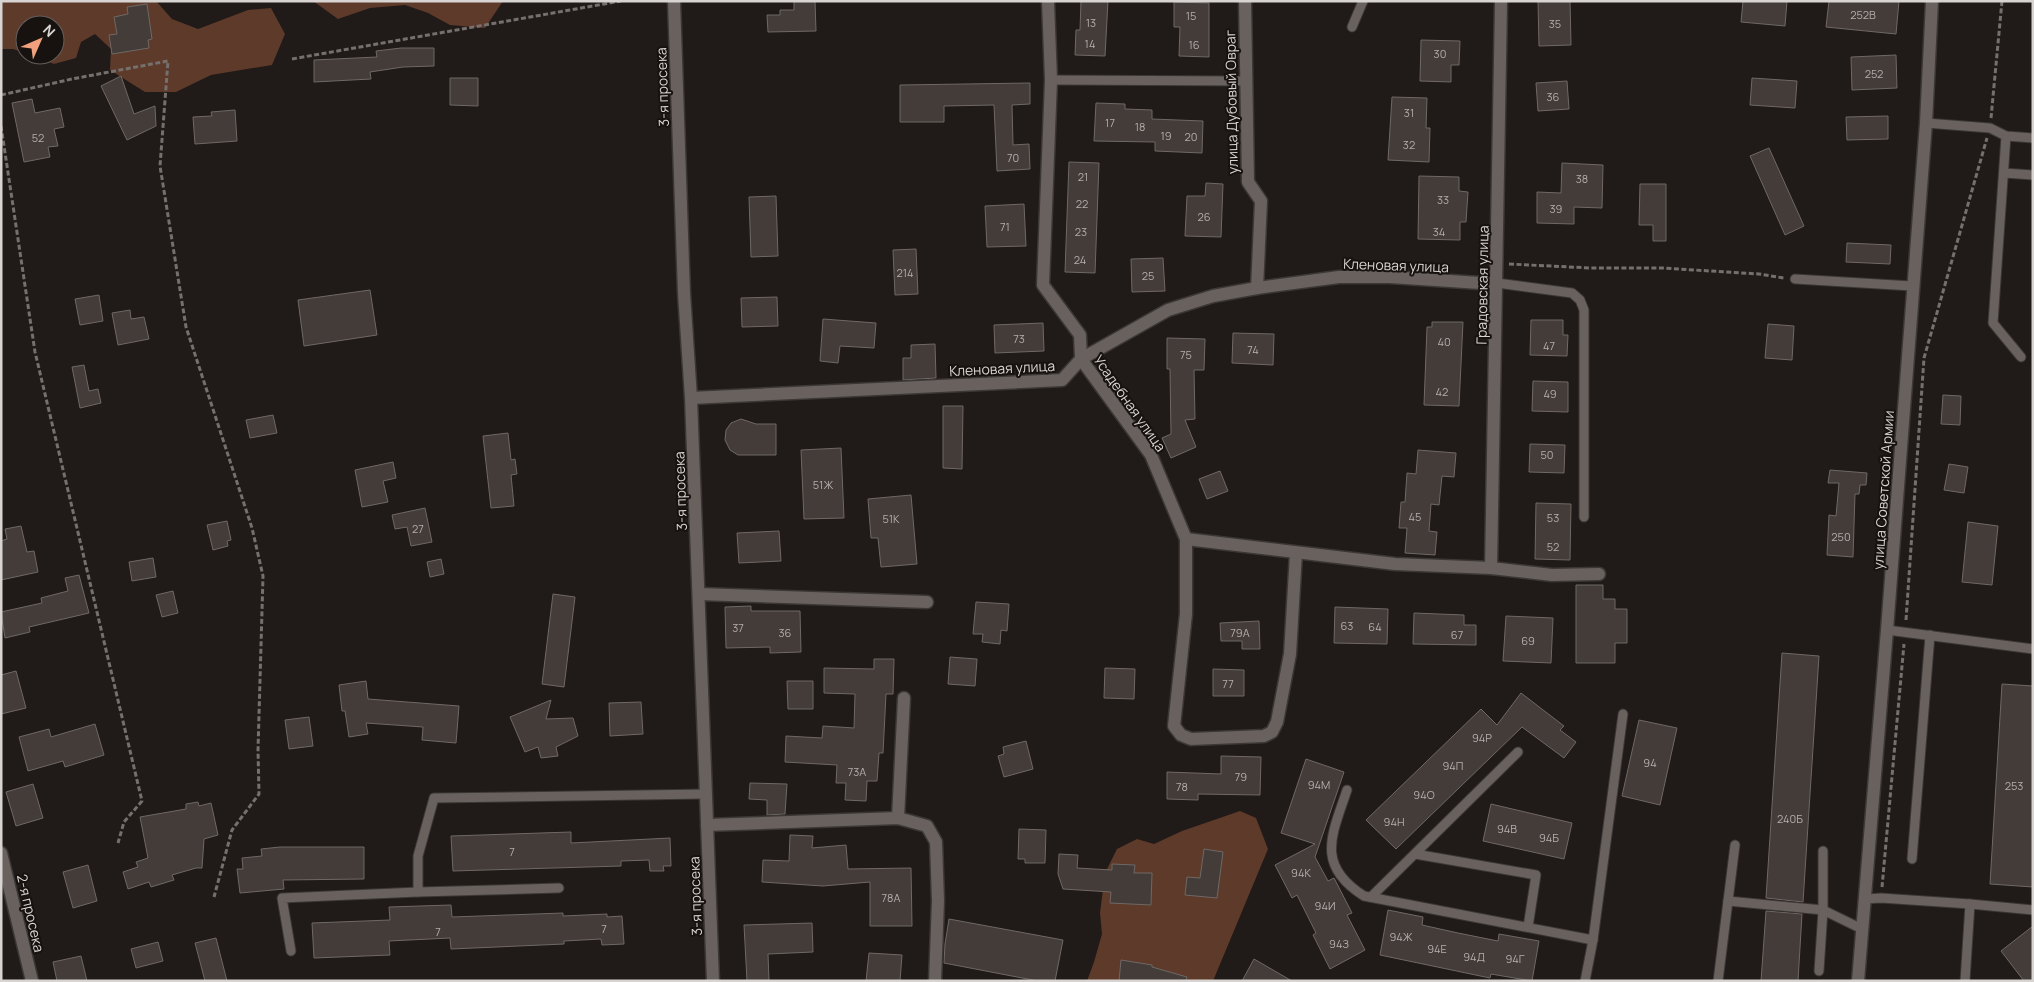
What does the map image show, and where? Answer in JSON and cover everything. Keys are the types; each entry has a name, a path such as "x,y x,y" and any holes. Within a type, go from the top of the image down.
{"street":[{"name":"3-я просека","path":"674,1 684,293 691,398 713,981"},
{"name":"Усадебная улица","path":"1048,1 1050,80 1043,285 1080,336 1081,358 1151,455 1186,539 1186,614 1174,726 1181,735 1191,739 1264,736 1272,732 1277,722 1290,654 1296,553"},
{"name":"улица Дубовый Овраг","path":"1245,1 1248,182 1261,201 1257,288"},
{"name":"улица Советской Армии","path":"1858,981 1888,630 1912,286 1926,123 1932,1"},
{"name":"Градовская улица","path":"1492,568 1501,3"},
{"name":"Кленовая улица","path":"691,398 1062,380 1081,358 1168,310 1213,296 1339,277 1390,277 1497,283"},
{"path":"1186,539 1395,564 1492,568 1552,574 1599,574"},
{"path":"698,594 927,602"},
{"path":"898,818 904,698"},
{"path":"707,825 898,818 927,826 936,842 938,901 935,981"},
{"name":"2-я просека","path":"1,853 32,981"}],"lane":[{"path":"1352,27 1363,1"},
{"path":"1050,80 1246,81"},
{"path":"1926,123 1990,128 2006,136 2033,138"},
{"path":"2006,136 1994,322 2021,357"},
{"path":"2004,173 2033,175"},
{"path":"1795,279 1912,286"},
{"path":"1497,283 1572,293 1580,300 1584,310 1584,517"},
{"path":"1888,630 2031,646"},
{"path":"1912,859 1930,635"},
{"path":"1585,981 1593,940 1623,714"},
{"path":"1371,897 1518,752"},
{"path":"1347,790 1332,834 1332,860 1341,876 1364,896 1593,940"},
{"path":"418,892 418,856 434,798 706,794"},
{"path":"1718,981 1735,845"},
{"path":"1819,971 1823,910 1823,851"},
{"path":"1415,854 1536,875 1528,927"},
{"path":"291,951 282,898 559,888"},
{"path":"1865,899 1881,898 2033,910"},
{"path":"1728,901 1823,910 1862,929"},
{"path":"1965,981 1970,904"}],"path":[{"path":"292,59 621,1"},
{"path":"1881,898 1905,632 1924,358 1990,128 2002,1"},
{"path":"1,95 72,79 168,61 160,166 186,326 252,528 263,576 258,750 259,794 232,830 214,897"},
{"path":"1,126 35,352 142,802 124,822 118,843"},
{"path":"1498,264 1589,268 1662,268 1759,274 1795,279"}],"shaded area":[{"path":"1,1 156,1 172,19 198,29 248,10 271,8 285,34 272,65 211,75 176,92 145,92 110,70 111,49 95,34 81,42 76,58 65,61 65,15 15,15 15,50 1,49"},
{"path":"313,1 503,1 485,28 450,25 428,13 405,5 370,8 338,19"},
{"path":"1240,811 1256,818 1268,849 1213,981 1087,981 1102,934 1100,913 1105,873 1117,849 1137,839 1154,844 1182,831"}],"building":[{"path":"794,1 815,1 816,31 768,32 767,15 780,15 780,10 794,10"},
{"path":"1081,1 1108,1 1105,56 1075,55 1076,30 1080,30"},
{"path":"1538,1 1570,1 1571,45 1539,46"},
{"path":"1743,1 1787,1 1785,26 1741,22"},
{"path":"1829,1 1899,1 1896,34 1826,27"},
{"path":"1174,2 1209,3 1209,57 1179,56 1180,27 1174,27"},
{"path":"147,4 152,39 148,40 149,48 112,54 109,35 117,34 114,17 128,14 127,7"},
{"path":"1421,40 1460,41 1459,65 1451,65 1451,82 1420,81"},
{"path":"401,48 434,48 434,66 403,67 370,72 371,79 314,82 314,60 377,57 376,51"},
{"path":"1896,55 1897,88 1852,90 1851,57"},
{"path":"121,76 134,114 155,106 156,126 127,140 101,86"},
{"path":"450,78 478,78 478,106 450,105"},
{"path":"1752,78 1797,81 1795,108 1750,105"},
{"path":"1567,81 1569,109 1538,111 1536,83"},
{"path":"1030,83 1030,104 1012,105 1013,145 1029,144 1030,169 997,171 994,105 944,106 944,122 900,122 900,85"},
{"path":"1392,97 1427,98 1426,128 1430,128 1429,162 1388,160"},
{"path":"32,99 35,113 60,108 64,127 54,129 58,146 48,147 50,157 24,162 12,103"},
{"path":"1096,103 1125,104 1125,109 1152,110 1152,119 1203,121 1202,153 1155,151 1155,142 1094,141"},
{"path":"235,110 237,141 195,144 193,117 212,116 211,112"},
{"path":"1888,116 1888,139 1847,140 1846,117"},
{"path":"1769,148 1804,226 1785,235 1750,156"},
{"path":"1069,162 1099,163 1095,273 1065,272"},
{"path":"1562,163 1603,165 1602,208 1574,207 1574,224 1537,223 1537,192 1561,193"},
{"path":"1419,176 1459,177 1459,191 1468,192 1466,222 1460,222 1460,240 1418,239"},
{"path":"1206,183 1223,184 1221,237 1185,236 1187,196 1205,196"},
{"path":"1640,184 1666,184 1666,241 1653,241 1653,225 1639,225"},
{"path":"776,196 778,256 751,257 749,197"},
{"path":"1024,204 1026,246 987,247 985,206"},
{"path":"1847,243 1891,245 1890,264 1846,262"},
{"path":"916,249 918,294 895,295 893,250"},
{"path":"1163,258 1165,291 1132,292 1131,259"},
{"path":"370,290 377,335 304,346 298,300"},
{"path":"99,295 103,321 80,325 75,299"},
{"path":"777,297 778,326 742,327 741,298"},
{"path":"130,310 131,319 144,317 149,339 118,345 112,313"},
{"path":"823,319 876,323 874,348 840,346 838,363 820,361"},
{"path":"1531,320 1563,320 1563,335 1568,335 1567,356 1530,355"},
{"path":"1432,322 1463,322 1459,406 1424,405 1427,327 1432,327"},
{"path":"1043,323 1044,351 995,353 994,325"},
{"path":"1768,324 1794,326 1792,360 1765,358"},
{"path":"1233,333 1274,334 1273,365 1232,363"},
{"path":"1167,338 1205,339 1204,370 1194,370 1195,419 1185,420 1196,447 1171,458 1162,438 1171,434 1170,369 1167,369"},
{"path":"935,344 936,378 903,380 903,358 911,358 911,345"},
{"path":"84,365 89,391 98,389 101,403 80,408 72,367"},
{"path":"1533,381 1568,382 1568,412 1532,411"},
{"path":"1943,395 1961,396 1960,425 1941,424"},
{"path":"943,406 963,406 962,469 943,468"},
{"path":"273,415 277,433 250,438 246,420"},
{"path":"741,419 756,424 776,424 776,455 738,455 730,450 725,440 726,430 731,423"},
{"path":"508,433 511,460 515,459 517,474 511,475 514,506 491,508 483,436"},
{"path":"1530,444 1565,445 1564,473 1529,472"},
{"path":"841,448 844,518 804,519 801,450"},
{"path":"1418,450 1456,453 1454,477 1442,476 1439,505 1431,504 1429,531 1437,532 1435,555 1405,553 1407,528 1399,528 1401,502 1405,502 1407,473 1416,474"},
{"path":"393,462 396,478 383,481 388,502 362,507 355,470"},
{"path":"1949,464 1968,467 1964,493 1944,490"},
{"path":"1830,470 1867,473 1866,485 1860,485 1859,494 1855,494 1853,557 1827,555 1829,515 1836,516 1839,483 1828,483"},
{"path":"1220,471 1228,491 1207,499 1199,479"},
{"path":"911,495 917,564 881,567 878,538 871,538 868,499"},
{"path":"1536,503 1571,504 1570,560 1535,559"},
{"path":"425,508 432,542 411,546 407,527 395,529 392,515"},
{"path":"227,521 231,540 227,541 228,546 213,550 207,525"},
{"path":"1968,522 1998,526 1992,585 1962,582"},
{"path":"21,526 27,552 34,551 38,572 1,580 1,541 7,539 5,529"},
{"path":"779,531 781,561 739,563 737,533"},
{"path":"153,558 156,577 132,581 129,562"},
{"path":"441,559 444,574 430,577 427,562"},
{"path":"79,575 89,613 29,627 30,632 5,638 1,612 42,603 41,598 68,591 65,578"},
{"path":"1576,585 1603,585 1603,599 1615,599 1615,609 1627,609 1627,643 1615,643 1615,663 1576,663"},
{"path":"173,591 178,613 162,617 156,595"},
{"path":"553,594 575,597 564,687 542,684"},
{"path":"976,602 1009,604 1007,631 1001,630 1000,644 982,642 983,634 973,634"},
{"path":"751,606 751,611 800,611 801,652 770,653 770,647 726,648 725,607"},
{"path":"1335,607 1388,609 1387,644 1334,643"},
{"path":"1414,613 1464,615 1464,625 1476,625 1476,645 1413,644"},
{"path":"1506,616 1553,618 1551,663 1503,661"},
{"path":"1259,621 1260,649 1242,649 1242,641 1221,641 1220,623"},
{"path":"1782,653 1819,656 1803,902 1766,898"},
{"path":"950,657 977,659 975,686 948,684"},
{"path":"874,659 894,659 893,694 886,694 883,753 879,753 877,781 867,781 866,801 845,800 846,783 836,783 837,765 785,762 786,736 822,738 823,726 854,728 855,694 824,693 824,668 874,669"},
{"path":"1105,668 1135,669 1134,699 1104,698"},
{"path":"1213,669 1244,670 1244,696 1213,696"},
{"path":"16,671 26,708 1,714 1,675"},
{"path":"366,681 368,699 459,706 456,743 422,740 423,727 366,723 368,734 349,737 345,711 342,711 339,685"},
{"path":"787,681 813,681 813,709 788,709"},
{"path":"2002,684 2033,686 2033,887 1990,884"},
{"path":"1521,693 1564,726 1560,730 1576,742 1564,758 1522,727 1396,849 1366,820 1481,709 1497,725"},
{"path":"551,700 546,719 573,718 578,736 556,747 558,756 541,758 538,747 525,752 510,717"},
{"path":"641,702 643,734 610,736 609,703"},
{"path":"309,717 313,746 289,749 285,720"},
{"path":"1639,720 1677,728 1660,805 1622,796"},
{"path":"95,724 104,755 65,767 63,761 28,771 19,737 49,729 51,737"},
{"path":"1026,741 1033,769 1004,777 998,756 1004,754 1003,747"},
{"path":"1221,756 1261,757 1260,795 1198,794 1198,800 1167,799 1167,772 1221,774"},
{"path":"1306,759 1344,772 1315,857 1328,881 1334,878 1352,913 1347,915 1365,950 1330,969 1313,935 1316,933 1297,895 1292,898 1275,865 1315,844 1281,833"},
{"path":"750,783 787,784 785,814 767,815 767,800 749,799"},
{"path":"33,784 43,818 16,826 6,792"},
{"path":"198,802 199,806 211,803 218,835 204,839 202,868 172,875 174,880 151,887 149,882 128,889 123,872 138,867 136,862 148,858 140,817 186,809 186,804"},
{"path":"1491,804 1572,823 1564,859 1483,841"},
{"path":"1019,829 1046,830 1045,863 1025,863 1025,859 1018,859"},
{"path":"571,832 571,843 670,838 671,866 663,866 664,871 650,871 649,860 621,861 621,866 453,871 451,836"},
{"path":"790,835 813,836 812,848 846,845 848,869 911,868 912,926 870,926 870,882 823,886 762,882 763,860 789,861"},
{"path":"280,847 364,847 364,879 283,880 284,889 240,893 237,869 243,869 242,858 262,856 261,849"},
{"path":"1204,849 1223,852 1217,898 1185,895 1187,877 1200,878"},
{"path":"1059,854 1078,855 1077,868 1112,870 1112,864 1135,865 1134,873 1152,873 1151,905 1110,903 1111,892 1063,889 1058,874"},
{"path":"88,865 97,901 73,908 63,872"},
{"path":"451,905 452,917 563,913 563,916 607,914 607,917 622,916 624,944 602,945 601,939 564,941 564,944 451,949 450,938 389,941 390,955 314,958 312,923 390,920 389,907"},
{"path":"1388,910 1423,917 1422,925 1458,933 1498,941 1499,934 1539,941 1532,981 1491,974 1490,978 1380,955"},
{"path":"1766,911 1802,914 1798,981 1761,981"},
{"path":"949,919 1063,940 1055,981 1038,981 944,963"},
{"path":"812,923 813,952 768,954 769,981 747,981 744,925"},
{"path":"2033,926 2033,981 2024,981 2001,951"},
{"path":"216,938 227,981 205,981 195,943"},
{"path":"158,942 163,961 136,968 131,949"},
{"path":"869,953 902,955 900,981 866,981"},
{"path":"81,956 87,981 57,981 53,962"},
{"path":"1254,959 1292,981 1242,981"},
{"path":"1121,960 1152,965 1152,967 1187,977 1186,981 1119,981"}]}
